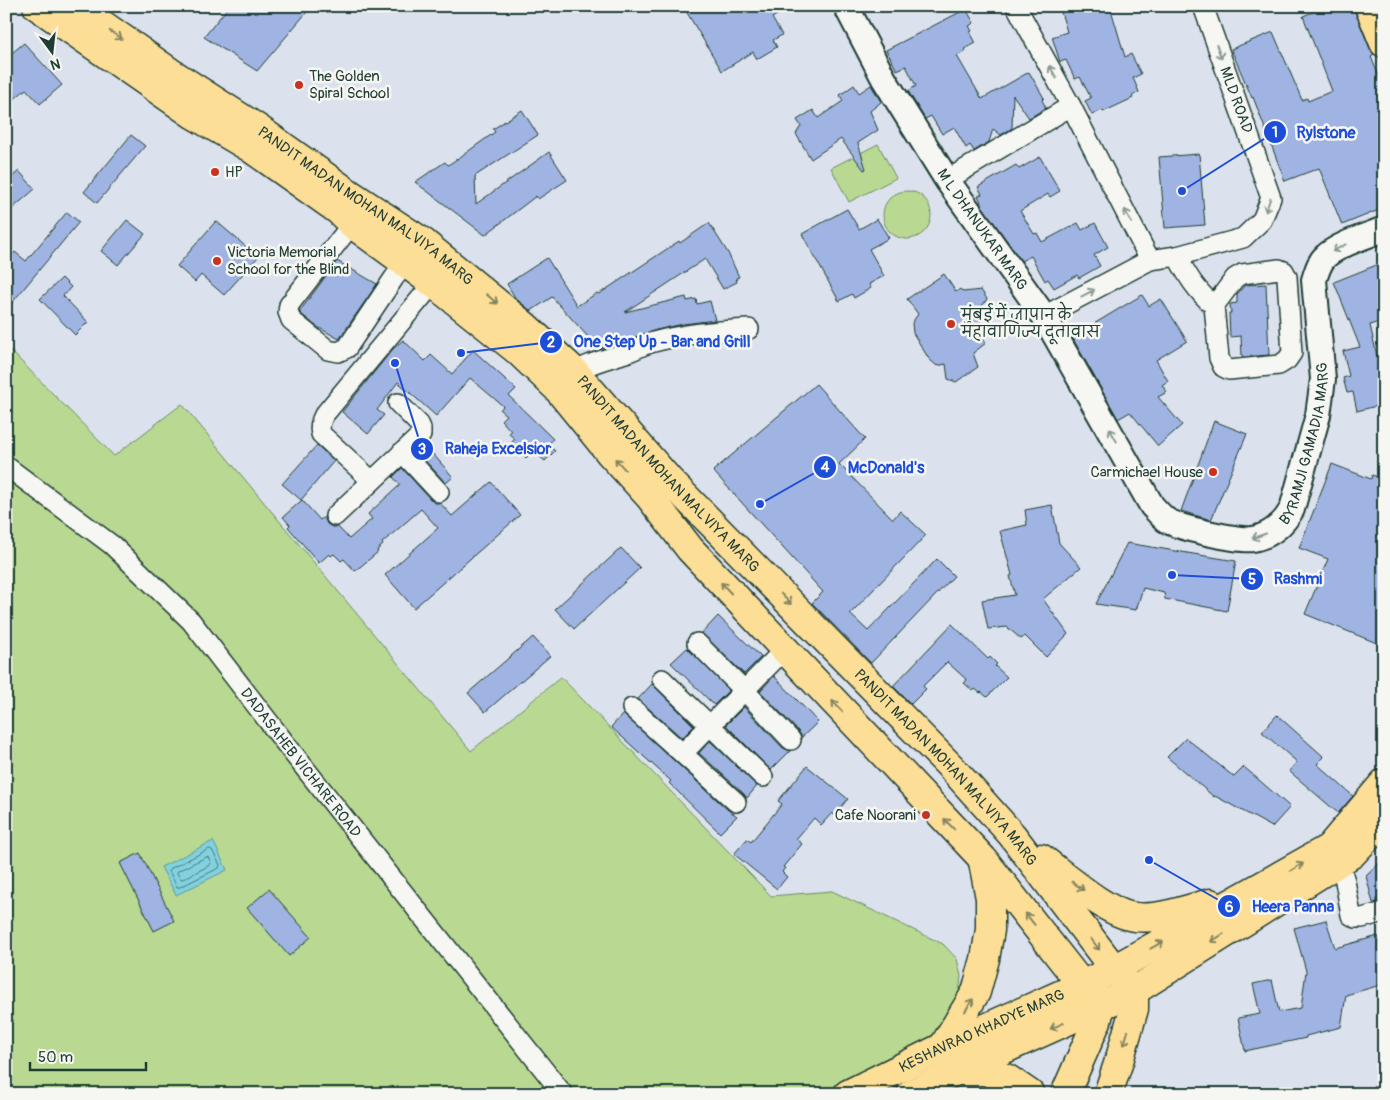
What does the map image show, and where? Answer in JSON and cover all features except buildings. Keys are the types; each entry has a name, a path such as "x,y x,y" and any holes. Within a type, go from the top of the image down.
{"main road":[{"name":"PANDIT MADAN MOHAN MALVIYA MARG","path":"37,6 194,115 252,149 338,210 360,214 424,243 442,274"},
{"name":"PANDIT MADAN MOHAN MALVIYA MARG","path":"76,6 170,72 257,128 339,187 360,214 406,262 442,274 525,326 566,379 659,487 846,660 951,767 1012,835 1114,969 1134,990"},
{"path":"1369,6 1384,43"},
{"name":"PANDIT MADAN MOHAN MALVIYA MARG","path":"659,487 690,549 983,859 1082,985 1101,1006"},
{"path":"818,686 846,660"},
{"path":"1012,835 1109,908 1134,917 1165,916 1254,891 1329,848 1384,783"},
{"name":"KESHAVRAO KHADYE MARG","path":"910,1094 1134,990 1352,854 1384,820"},
{"path":"943,1047 976,992 986,959 990,930 990,898 983,859"},
{"name":"KESHAVRAO KHADYE MARG","path":"848,1094 943,1047 1114,969 1254,891"},
{"path":"1108,1094 1134,1009 1134,990"},
{"path":"1065,1094 1097,1020 1101,1006"},
{"path":"956,1071 986,1071 1008,1079 1030,1094"}],"street":[{"name":"M L DHANUKAR MARG","path":"846,6 884,79 947,180 1044,316 1118,443 1136,478"},
{"path":"1016,6 1072,106 1150,260"},
{"name":"MLD ROAD","path":"1044,316 1150,260 1177,256 1243,238 1262,220 1271,198 1203,6"},
{"path":"947,180 1072,106"},
{"path":"360,214 289,305 288,312 291,320 328,350 338,352 347,348 406,262"},
{"name":"BYRAMJI GAMADIA MARG","path":"1136,478 1152,506 1166,520 1217,536 1252,539 1274,531 1287,518 1292,509 1318,415 1323,379 1314,280 1318,266 1326,256 1340,247 1384,229"},
{"path":"1177,256 1201,295 1214,306 1219,358 1223,367 1229,370 1279,365 1287,360 1292,353 1287,277 1284,272 1279,269 1242,274 1235,278 1214,306"},
{"path":"372,481 321,434 320,422 442,274"},
{"path":"566,379 601,361 647,344 700,332 749,329"},
{"path":"335,516 420,435 422,431 419,424 398,403"},
{"path":"402,452 439,492"},
{"name":"DADASAHEB VICHARE ROAD","path":"6,466 112,545 191,621 292,752 563,1094"},
{"path":"697,643 791,740"},
{"path":"683,753 784,650"},
{"path":"662,679 763,777"},
{"path":"632,708 736,802"},
{"path":"1339,862 1351,915 1356,918 1362,918 1384,912"}],"green space":[{"path":"878,144 896,178 849,202 831,168"},
{"path":"907,191 916,193 924,198 929,206 931,215 929,224 924,232 916,237 907,239 898,237 890,232 885,224 883,215 885,206 890,198 898,193"},
{"path":"6,346 114,456 182,404 471,751 561,677 771,896 832,891 943,944 957,959 961,976 959,994 935,1035 819,1094 6,1094"}],"water":[{"path":"213,841 227,870 176,895 161,867"}],"place":[{"name":"The Golden Spiral School","path":"299,85"},
{"name":"HP","path":"215,172"},
{"name":"Rylstone","path":"1182,191"},
{"name":"Victoria Memorial School for the Blind","path":"217,261"},
{"name":"मुंबई में जापान के महावाणिज्य दूतावास","path":"951,324"},
{"name":"One Step Up - Bar and Grill","path":"461,353"},
{"name":"Raheja Excelsior","path":"395,363"},
{"name":"Carmichael House","path":"1213,472"},
{"name":"McDonald's","path":"760,504"},
{"name":"Rashmi","path":"1172,575"},
{"name":"Cafe Noorani","path":"926,815"},
{"name":"Heera Panna","path":"1149,860"}]}
